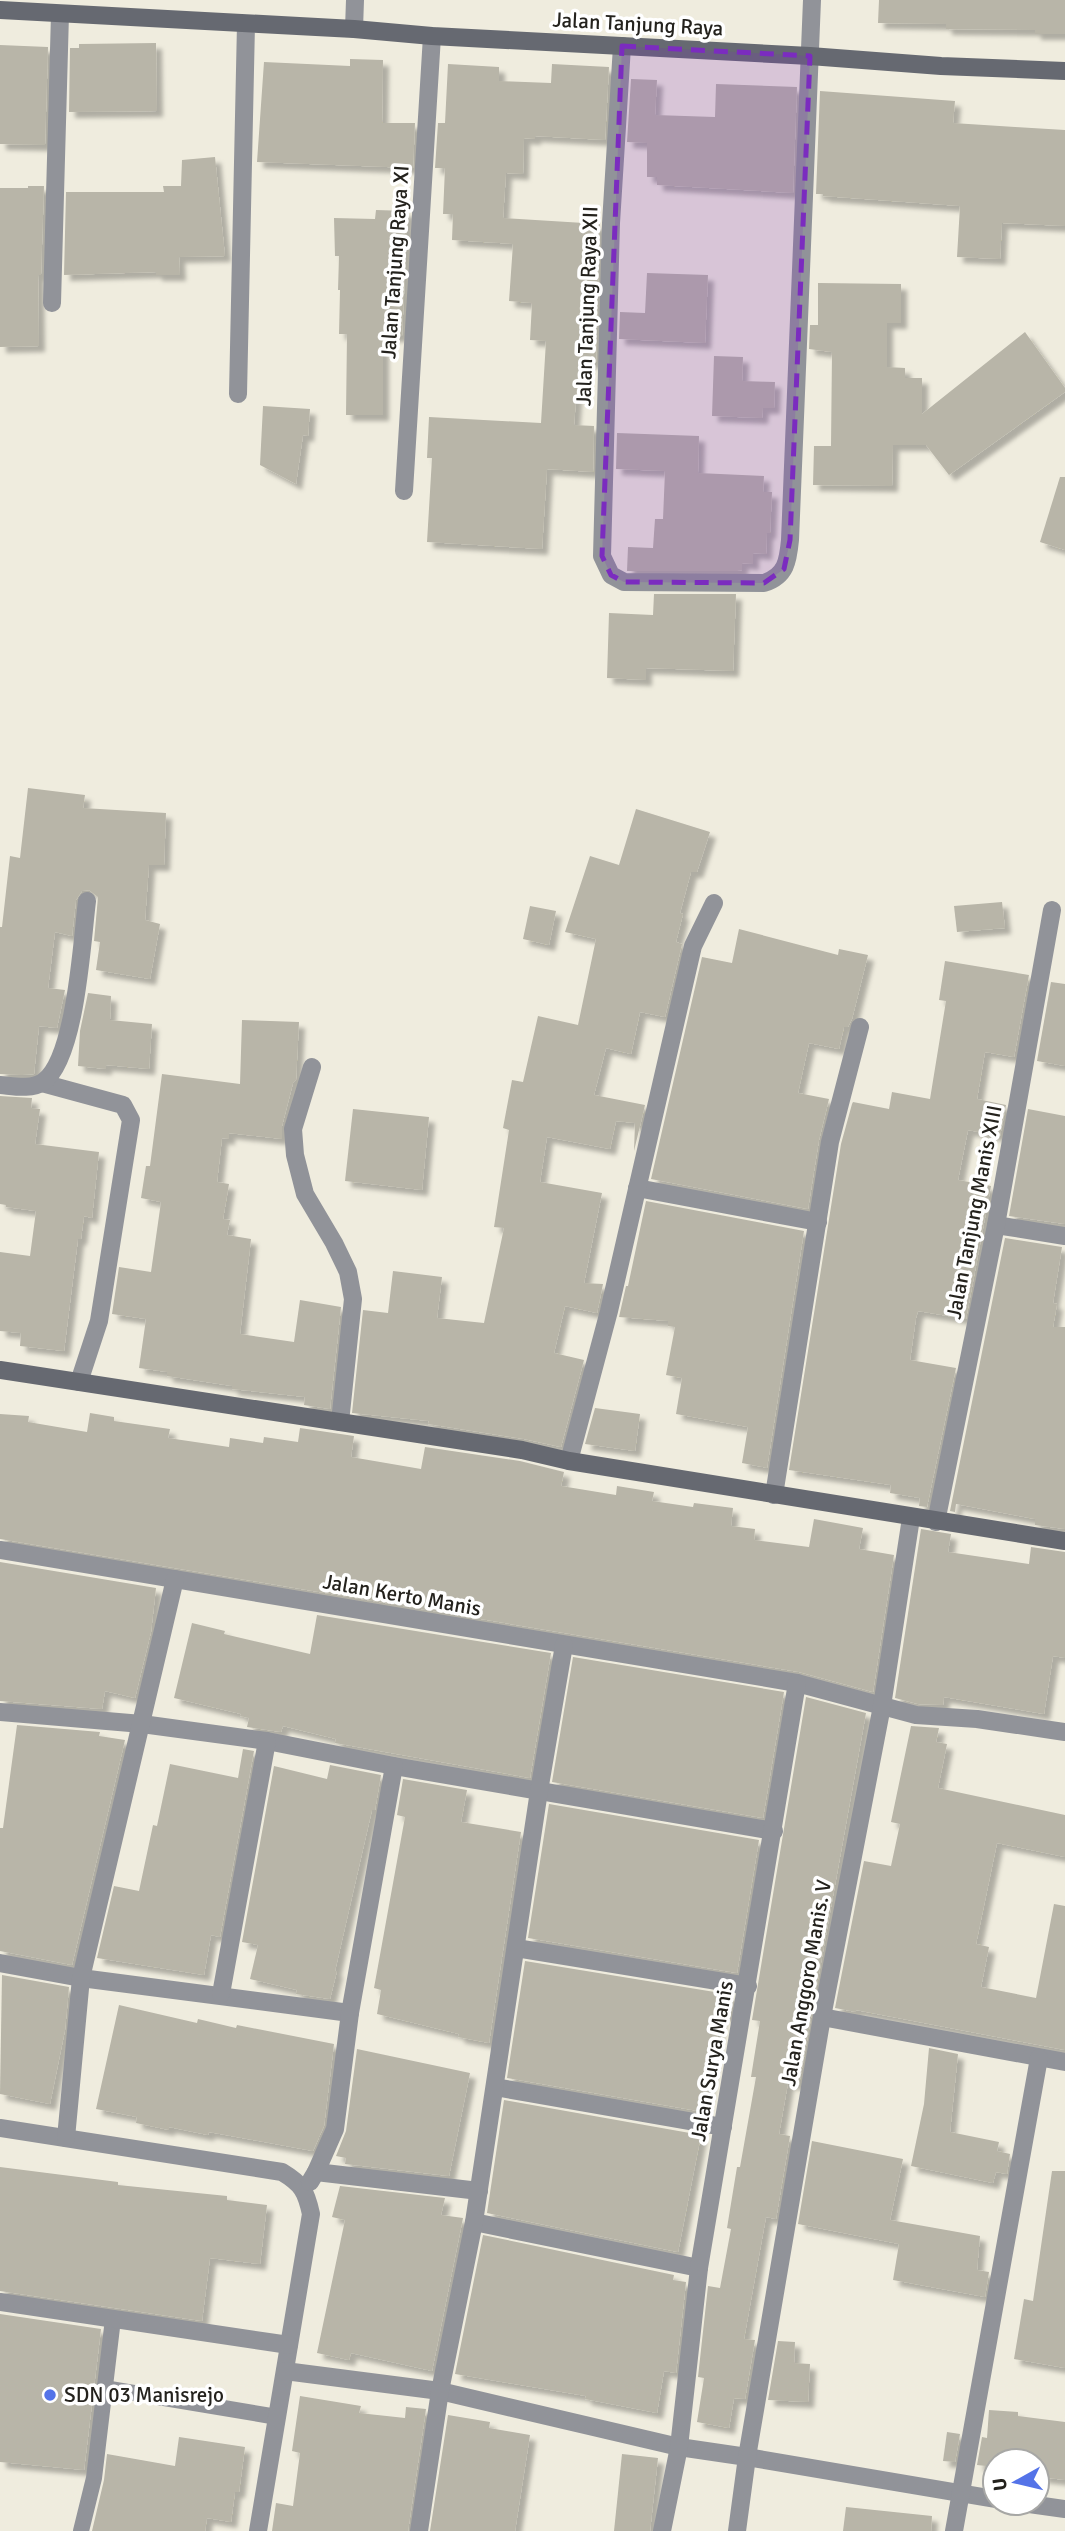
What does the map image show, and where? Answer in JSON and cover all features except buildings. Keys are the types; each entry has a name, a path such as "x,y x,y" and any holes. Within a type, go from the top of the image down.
{"main road":[{"name":"Jalan Tanjung Raya","path":"0,9 60,7 246,24 432,36 1065,71"},
{"path":"0,1370 522,1450 569,1461 1065,1541"}],"street":[{"path":"354,29 355,0"},
{"path":"810,56 812,0"},
{"path":"52,303 60,7"},
{"path":"238,394 246,24"},
{"name":"Jalan Tanjung Raya XI","path":"404,491 432,36"},
{"name":"Jalan Tanjung Raya XII","path":"622,46 611,223 602,546 606,566 611,575 636,583 764,583 780,576 785,569 790,540 810,56"},
{"path":"42,1083 51,1073 63,1049 76,1002 87,901"},
{"path":"569,1461 609,1311 692,946 714,903"},
{"name":"Jalan Tanjung Manis XIII","path":"936,1522 996,1224 1052,910"},
{"path":"774,1495 830,1142 860,1027"},
{"path":"313,1068 293,1129 295,1155 305,1194 348,1272 353,1299 340,1422"},
{"path":"0,1084 24,1086 42,1083 123,1105 131,1120 99,1321 79,1382"},
{"path":"637,1188 818,1222"},
{"path":"996,1224 1065,1236"},
{"name":"Jalan Anggoro Manis. V","path":"737,2531 747,2457 822,2017 882,1706 911,1518"},
{"name":"Jalan Kerto Manis","path":"0,1550 797,1683 916,1715 977,1719 1065,1732"},
{"path":"66,2138 81,1978 175,1579"},
{"path":"419,2531 440,2391 474,2222 539,1791 564,1645"},
{"name":"Jalan Surya Manis","path":"662,2531 678,2447 699,2268 797,1683"},
{"path":"0,1712 142,1724 267,1741 394,1766 774,1831"},
{"path":"221,1994 267,1741"},
{"path":"304,2190 316,2172 335,2129 350,2013 394,1766"},
{"path":"516,1948 748,1986"},
{"path":"0,1963 81,1978 221,1994 350,2013"},
{"path":"822,2017 1065,2062"},
{"path":"954,2531 1039,2058"},
{"path":"495,2087 723,2127"},
{"path":"0,2128 282,2172 298,2182 304,2190 311,2214 258,2531"},
{"path":"316,2172 479,2191"},
{"path":"474,2222 699,2268"},
{"path":"0,2302 289,2345"},
{"path":"285,2371 440,2391 678,2447 981,2497"}],"lane":[{"path":"81,2531 94,2478 113,2319"},
{"path":"104,2388 277,2417"}],"highlighted area":[{"path":"622,46 810,56 790,540 784,569 764,583 624,582 611,575 602,556"}],"place":[{"name":"SDN 03 Manisrejo","path":"50,2395"}]}
